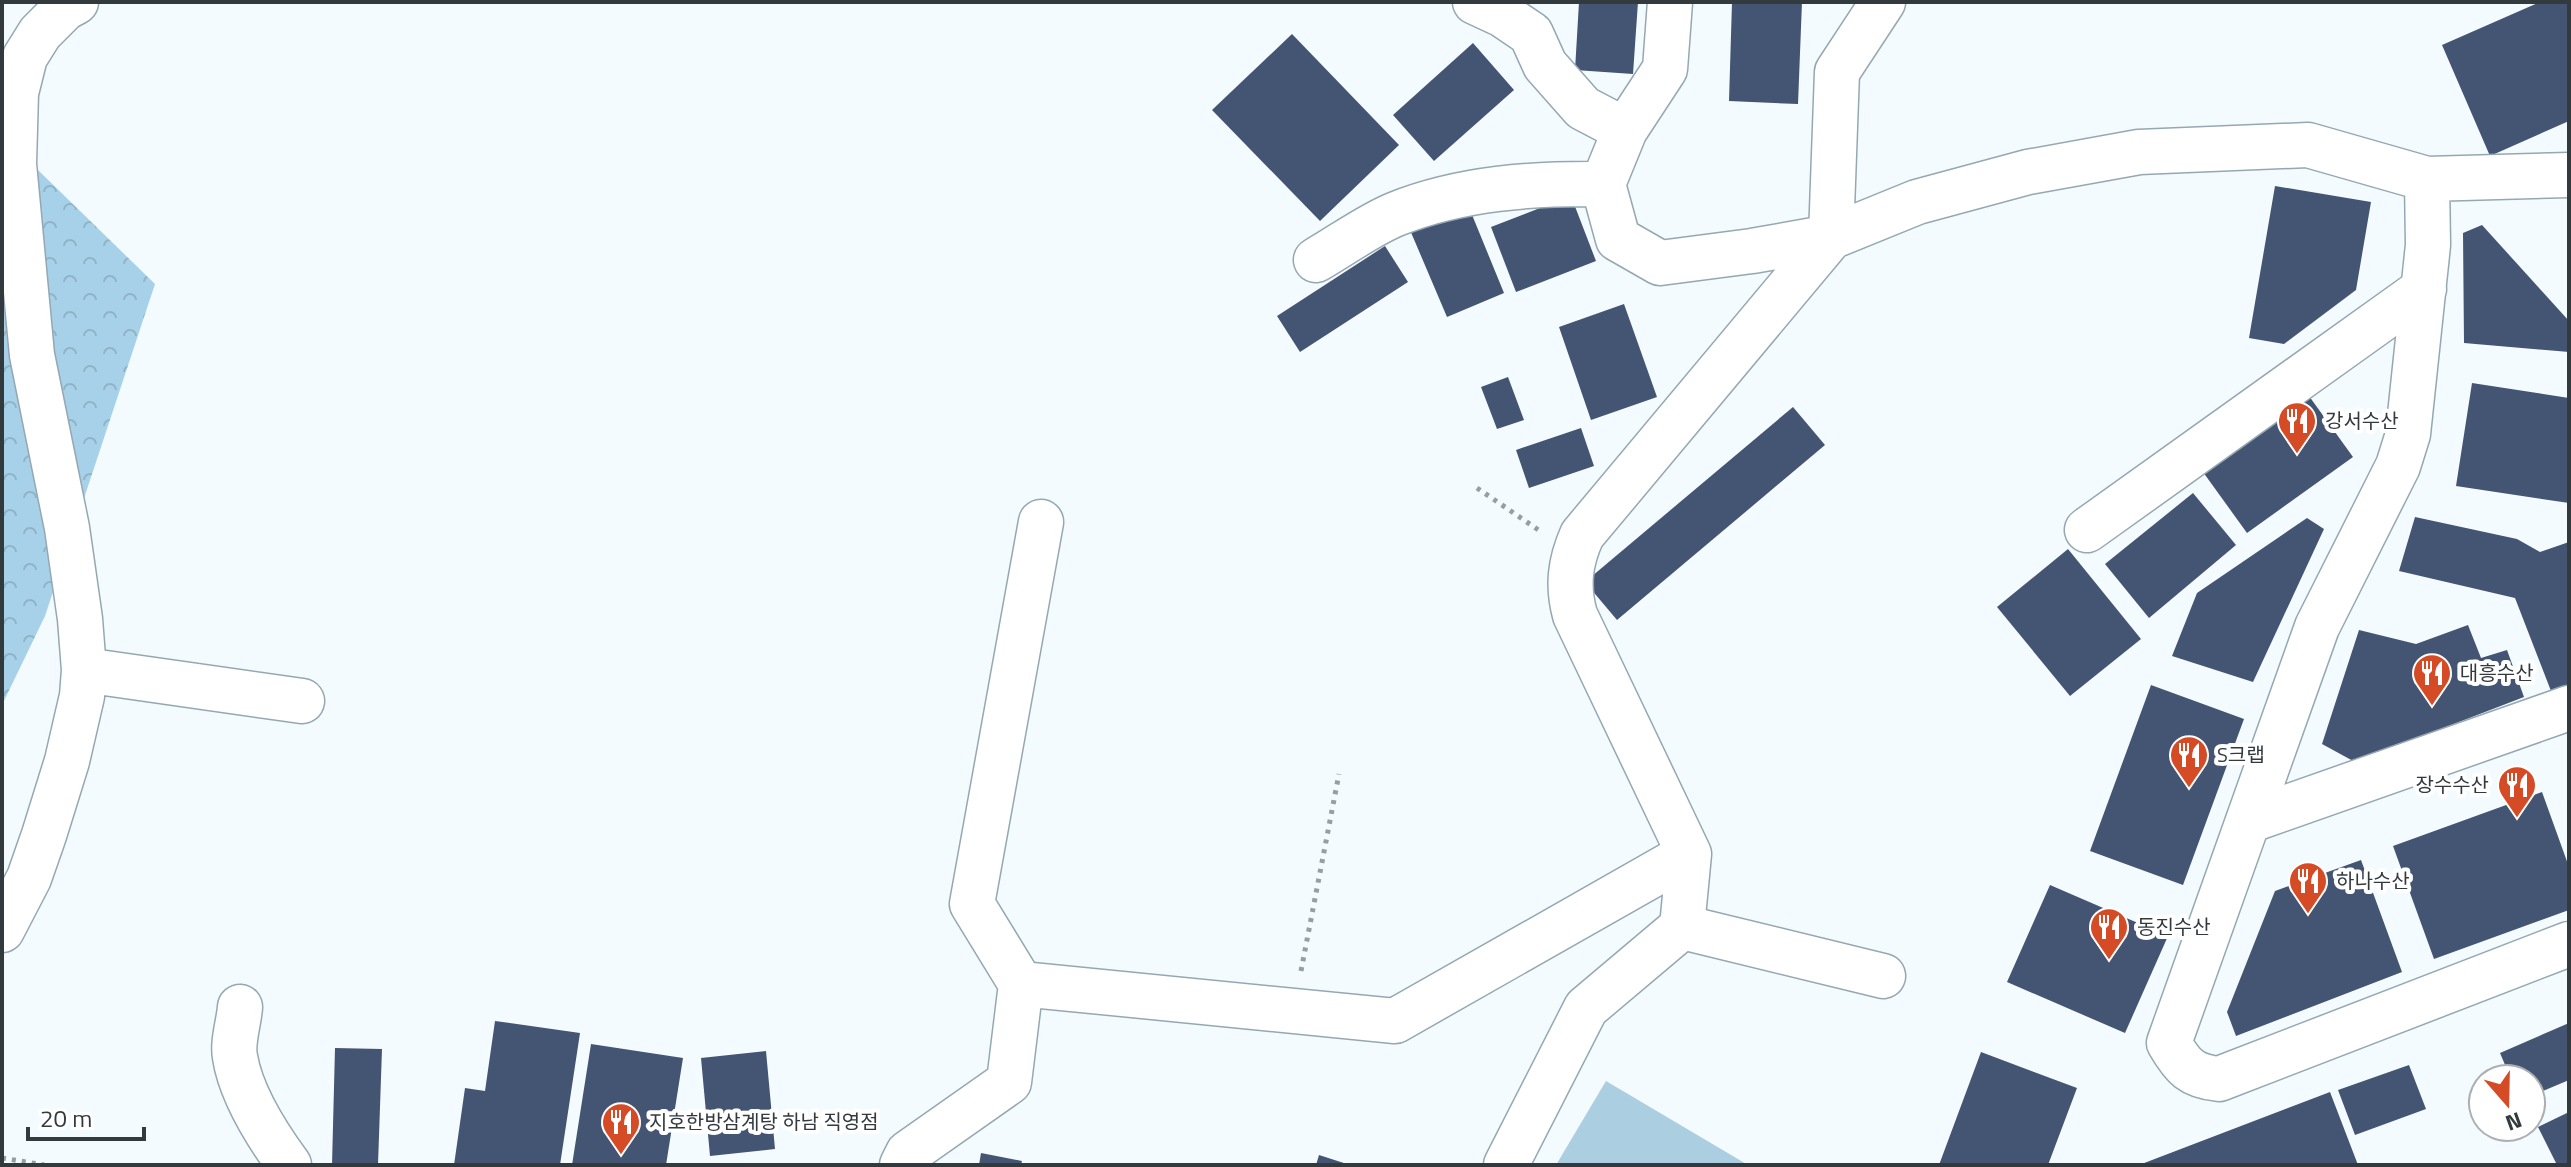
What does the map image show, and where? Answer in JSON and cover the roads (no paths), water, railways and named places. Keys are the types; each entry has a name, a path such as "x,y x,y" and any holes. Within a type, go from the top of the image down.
{"street":[{"path":"2,930 29,878 58,790 82,696 84,670 80,619 67,528 32,355 14,164 16,93 25,57 40,33 65,8 76,2"},
{"path":"1475,2 1503,15 1531,34 1545,65 1583,108 1625,130"},
{"path":"1670,2 1665,69 1625,130 1603,184 1618,239 1660,263 1831,237 1917,202 2028,172 2139,152 2308,145 2427,179 2569,175"},
{"path":"1506,1165 1586,1008 1682,927 1689,854 1575,615 1569,595 1574,553 1582,535 1831,237 1837,72 1883,2"},
{"path":"2427,179 2428,245 2408,434 2398,466 2317,627 2169,1043 2180,1063 2200,1077 2219,1079 2569,944"},
{"path":"1316,260 1396,214 1459,196 1538,183 1603,184"},
{"path":"2087,530 2424,289"},
{"path":"902,1165 908,1153 1009,1082 1021,984 972,904 1041,522"},
{"path":"84,670 302,701"},
{"path":"2248,821 2569,708"},
{"path":"1021,984 1395,1021 1689,854"},
{"path":"1682,927 1883,976"},
{"path":"240,1007 234,1056 267,1135 289,1165"}],"place":[{"name":"강서수산","path":"2297,455"},
{"name":"대흥수산","path":"2432,707"},
{"name":"S크랩","path":"2189,789"},
{"name":"장수수산","path":"2517,819"},
{"name":"하나수산","path":"2308,915"},
{"name":"동진수산","path":"2109,961"},
{"name":"지호한방삼계탕 하남 직영점","path":"621,1156"}]}
